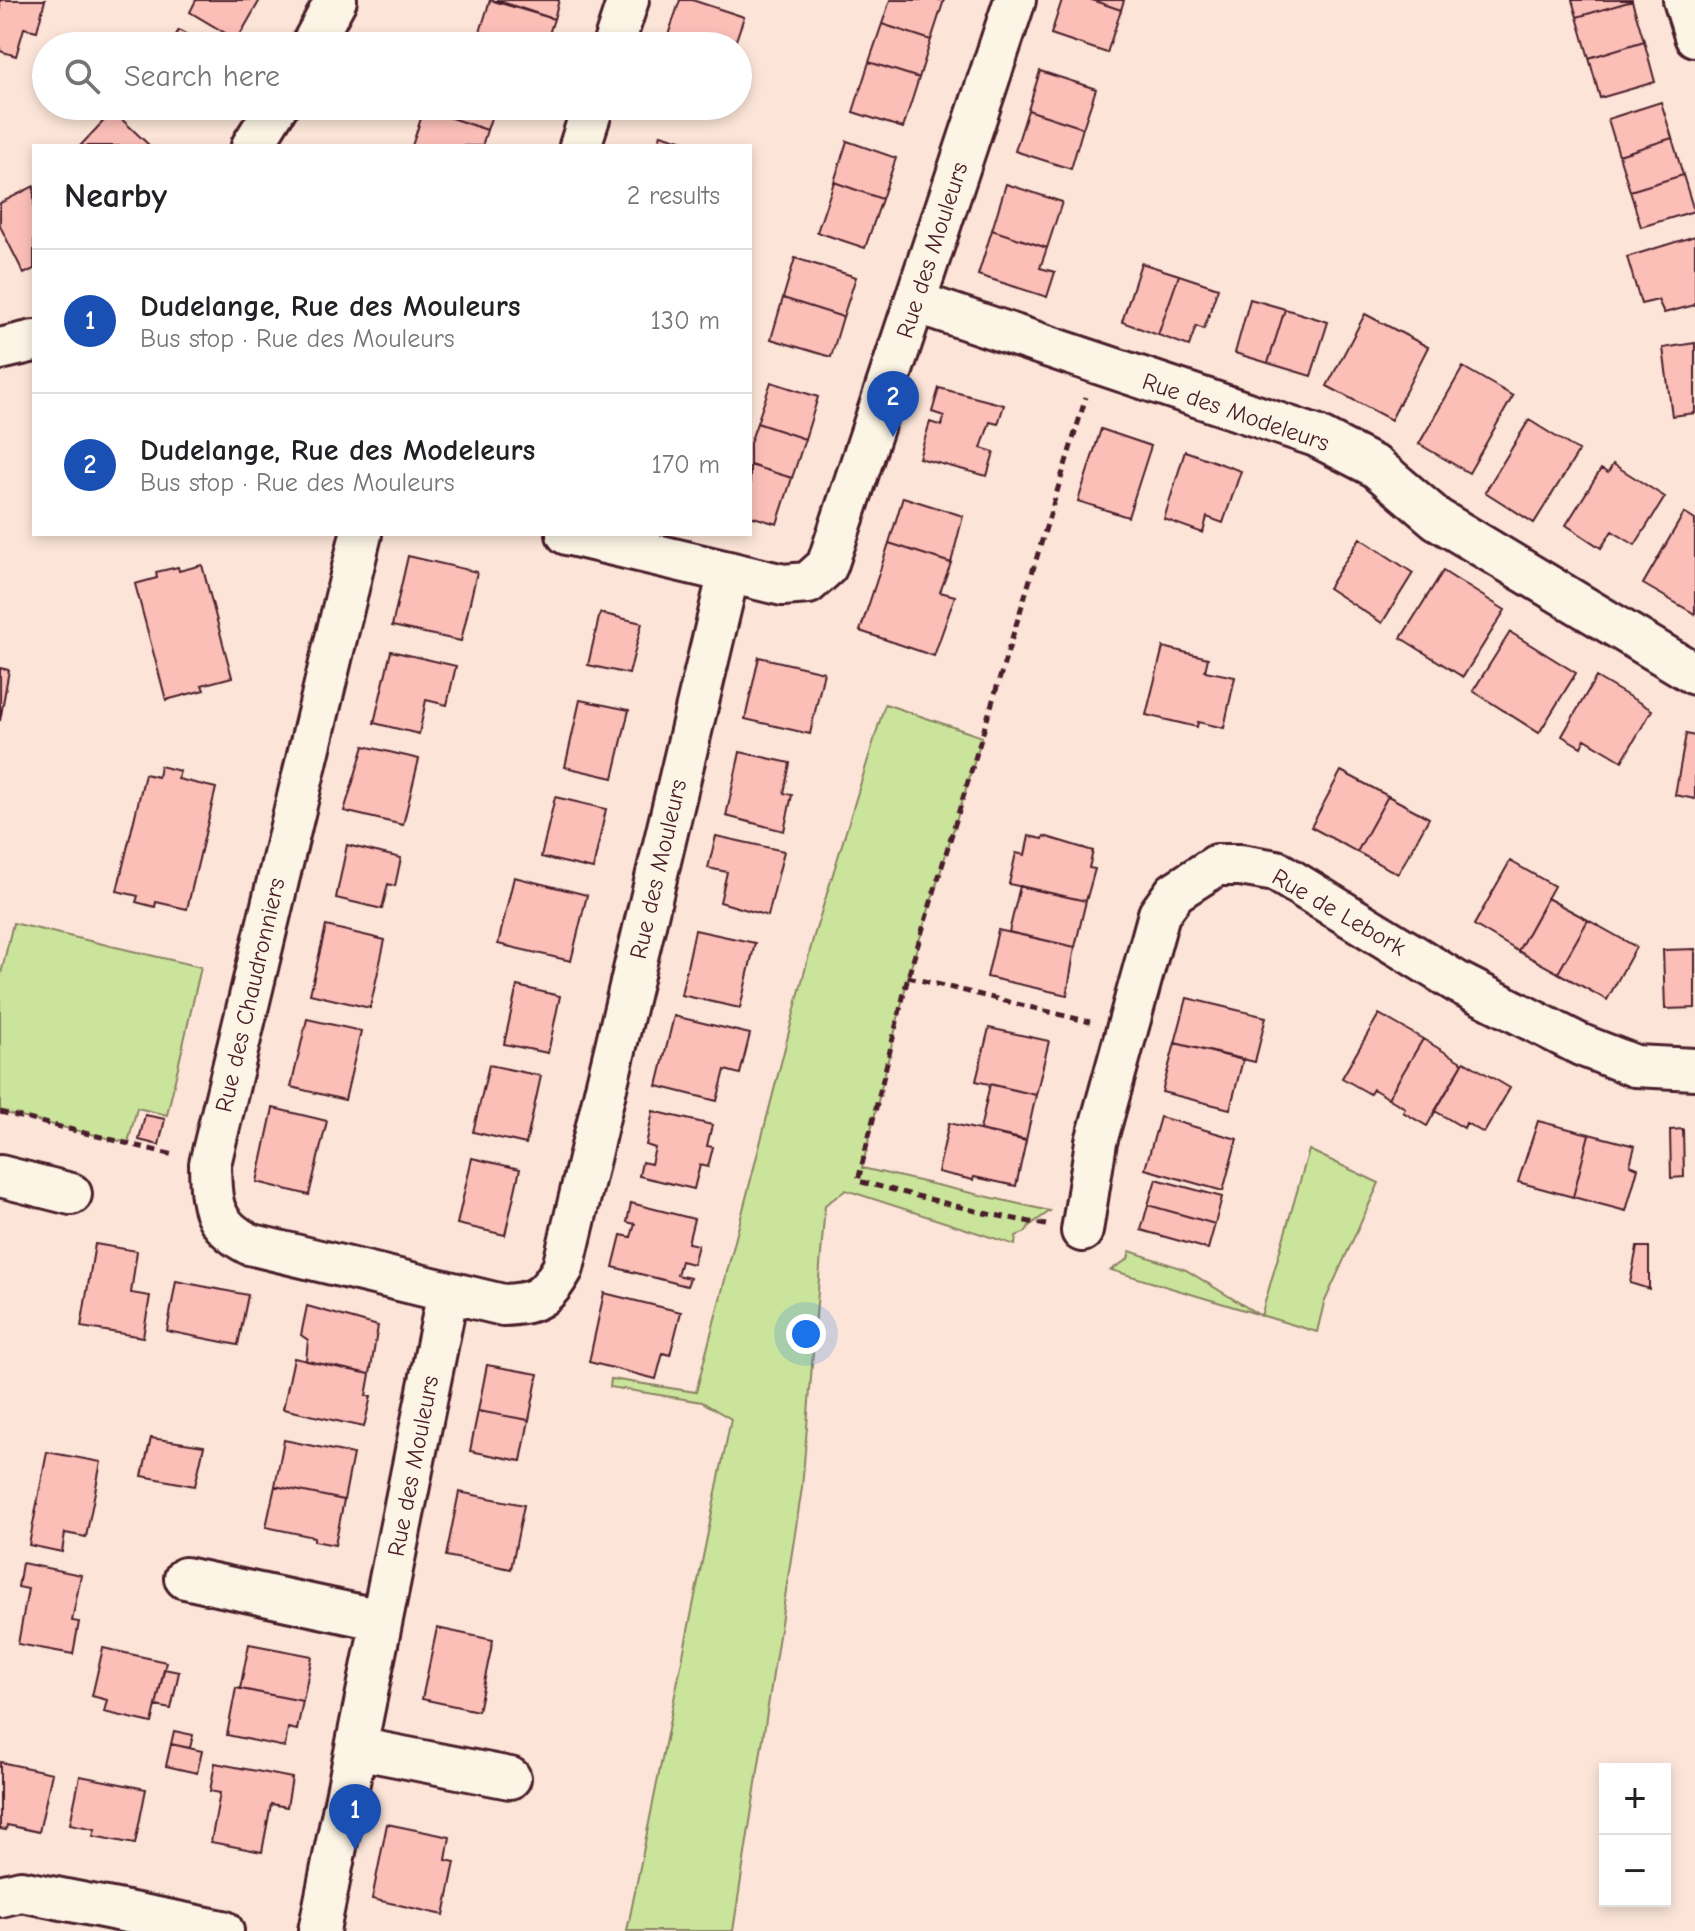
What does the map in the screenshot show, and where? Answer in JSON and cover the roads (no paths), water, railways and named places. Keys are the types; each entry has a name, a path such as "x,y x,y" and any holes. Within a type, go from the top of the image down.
{"street":[{"path":"319,32 336,0"},
{"path":"618,32 628,0"},
{"name":"Rue des Mouleurs","path":"319,1931 448,1292 503,1305 521,1304 538,1300 552,1287 563,1268 729,572 783,585 808,583 827,566 1015,0"},
{"path":"1684,0 1695,36"},
{"path":"253,144 268,120"},
{"path":"581,144 588,120"},
{"name":"Rue des Modeleurs","path":"915,302 1316,436 1376,467 1437,519 1695,674"},
{"path":"0,349 32,341"},
{"name":"Rue des Chaudronniers","path":"361,536 210,1164 211,1194 218,1218 228,1233 249,1244 448,1292"},
{"path":"576,536 729,572"},
{"name":"Rue de Lebork","path":"1082,1231 1096,1142 1159,914 1175,892 1217,865 1276,871 1457,982 1581,1045 1635,1066 1695,1069"},
{"path":"0,1176 71,1194"},
{"path":"185,1578 381,1620"},
{"path":"356,1748 510,1778"},
{"path":"0,1896 21,1891 223,1931"}],"place":[{"name":"Dudelange, Rue des Modeleurs","path":"893,437"},
{"name":"Dudelange, Rue des Mouleurs","path":"355,1850"}]}
